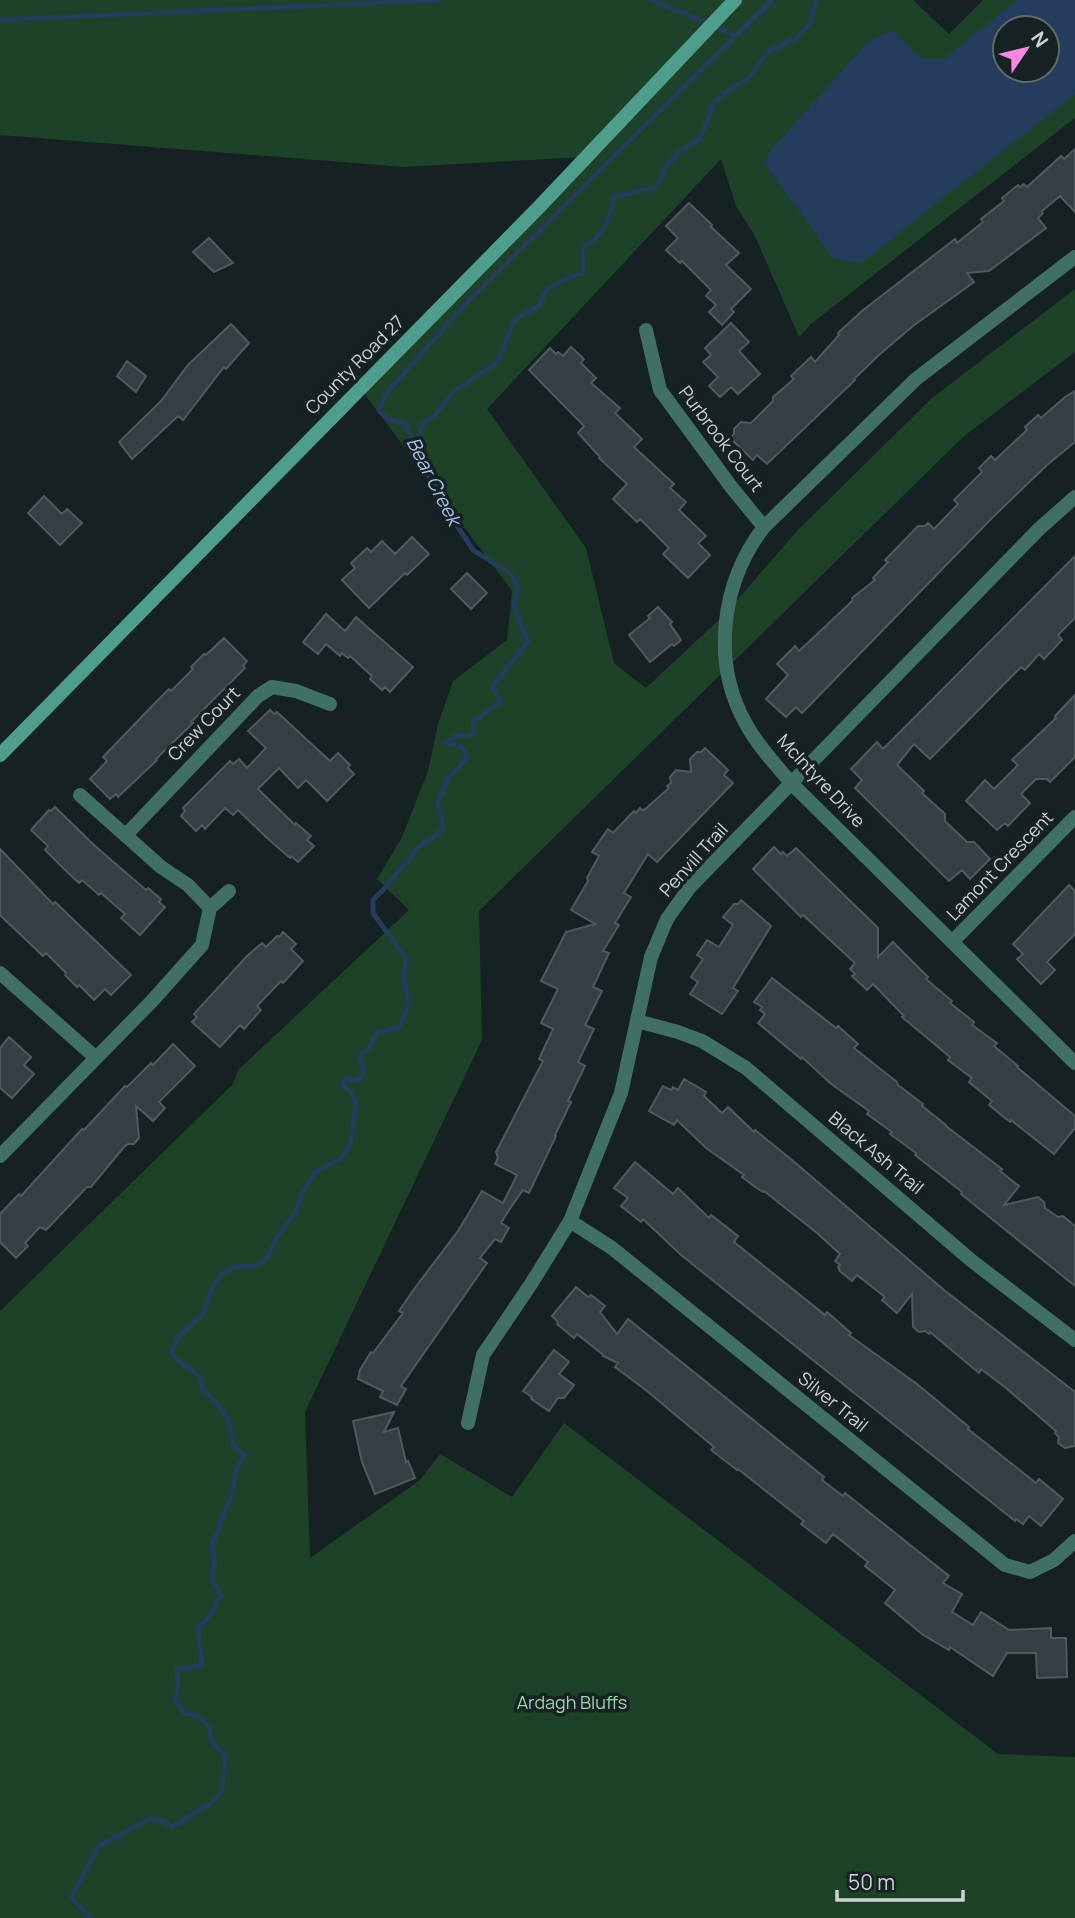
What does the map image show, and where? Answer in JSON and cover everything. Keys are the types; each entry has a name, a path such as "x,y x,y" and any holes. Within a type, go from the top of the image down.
{"main road":[{"name":"County Road 27","path":"0,755 540,206 736,0"}],"street":[{"name":"McIntyre Drive","path":"1075,257 916,379 764,527 752,542 737,576 725,614 724,643 726,670 746,725 792,784 1075,1063"},
{"name":"Purbrook Court","path":"646,330 660,390 764,527"},
{"name":"Penvill Trail","path":"468,1423 483,1355 570,1221 621,1093 652,957 667,919 690,887 1039,529 1075,497"},
{"name":"Crew Court","path":"126,835 258,696 272,687 296,691 330,704"},
{"path":"80,794 161,867 188,885 210,908"},
{"name":"Lamont Crescent","path":"952,942 1075,817"},
{"path":"0,1156 152,1001 202,945 210,908 229,891"},
{"path":"0,973 95,1057"},
{"name":"Black Ash Trail","path":"637,1021 702,1041 746,1068 972,1261 1075,1340"},
{"name":"Silver Trail","path":"570,1221 612,1248 1005,1565 1030,1572 1054,1560 1075,1541"}],"green space":[{"name":"Ardagh Bluffs","path":"0,0 913,0 949,34 983,0 1075,0 1075,118 811,324 799,337 755,236 736,206 721,159 487,409 586,548 614,663 646,688 725,614 797,531 932,398 1075,289 1075,352 963,437 479,911 482,1040 305,1412 310,1558 420,1480 440,1454 512,1497 564,1423 998,1754 1075,1757 1075,1918 0,1918 0,1311 233,1084 238,1070 409,910 377,879 402,837 428,771 438,724 453,681 507,640 512,591 360,388 584,157 404,167 0,135"}],"water":[{"path":"1017,0 1075,0 1075,94 860,264 833,258 765,164 769,152 869,41 893,30 920,58 944,59 991,21 991,84 1061,84 1061,14 1000,14"}],"building":[{"path":"1075,149 1075,212 1060,196 1042,211 1038,218 1046,228 989,271 967,273 974,282 913,326 879,355 767,464 757,455 753,460 730,438 741,422 751,423 773,401 773,397 794,379 791,376 811,357 815,362 838,333 862,311 955,239 957,243 983,222 981,219 1004,201 1002,198 1018,185 1020,187 1024,184 1027,187 1061,156 1064,159"},
{"path":"689,203 739,253 726,265 751,289 731,309 734,312 722,325 709,312 716,305 706,296 711,290 682,261 680,263 666,250 678,238 666,226"},
{"path":"209,238 233,263 214,272 193,252"},
{"path":"731,323 749,342 739,351 760,374 738,394 731,387 720,397 709,386 718,377 703,362 711,355 705,348"},
{"path":"231,324 249,343 226,369 224,367 183,420 178,416 132,459 119,442 161,401 188,365"},
{"path":"571,347 584,359 581,363 596,378 591,383 620,408 615,413 642,439 634,447 674,484 670,488 686,502 679,510 706,536 698,543 710,555 688,578 663,554 669,548 640,519 637,522 613,499 627,484 599,458 578,433 584,426 529,370 550,348 563,356"},
{"path":"127,361 146,376 136,392 117,376"},
{"path":"1075,391 1075,442 993,517 802,713 796,707 786,717 766,699 788,675 777,664 795,646 799,651 853,600 852,598 875,580 873,578 888,562 885,560 918,526 928,523 934,529 958,504 954,500 982,472 979,468 991,456 995,460 1027,430 1025,427 1038,415 1041,418"},
{"path":"44,496 62,514 67,509 82,523 60,545 28,513"},
{"path":"412,537 429,554 369,608 342,580 355,568 351,563 367,548 371,552 382,541 395,554"},
{"path":"1075,556 1075,618 1058,635 1062,640 1044,659 1039,654 1025,670 1021,667 930,759 914,744 897,765 945,814 945,821 967,842 974,842 990,859 970,879 962,870 949,881 855,788 862,780 851,769 877,742 883,749"},
{"path":"467,573 487,593 471,609 451,589"},
{"path":"658,607 672,622 670,624 681,640 650,662 629,635 650,618 648,616"},
{"path":"326,614 345,631 356,617 413,667 390,692 385,687 382,690 370,679 372,676 350,656 348,658 342,653 340,656 326,644 318,654 303,642"},
{"path":"224,638 247,661 243,666 245,668 157,760 118,797 116,794 110,799 90,779 107,761 103,757 169,689 171,691 193,669 191,667 204,654"},
{"path":"1075,695 1075,757 1050,782 1047,779 1036,779 1021,794 1030,803 1008,826 1005,823 997,830 966,801 985,780 994,789 1018,765 1012,760 1056,718"},
{"path":"270,710 274,714 277,712 330,761 338,753 350,765 348,768 354,774 327,801 306,780 298,788 279,768 258,789 295,825 296,823 311,836 307,840 314,846 298,862 291,856 290,858 238,810 233,815 225,808 205,829 202,825 196,831 181,816 185,811 183,808 230,761 233,764 239,759 247,768 266,748 248,731"},
{"path":"705,748 728,770 724,775 733,783 657,862 648,854 624,893 631,897 615,923 619,925 603,951 609,953 593,987 602,991 585,1025 594,1029 578,1062 585,1066 529,1193 523,1190 509,1210 501,1223 509,1228 501,1242 495,1239 480,1258 487,1263 401,1386 406,1389 397,1405 380,1397 383,1391 358,1379 360,1370 371,1352 373,1353 403,1313 399,1311 458,1231 482,1191 503,1203 517,1175 495,1164 498,1158 496,1152 543,1061 539,1059 553,1029 541,1023 558,989 541,981 566,932 595,924 571,910 599,856 592,852 608,829 613,833 634,811 636,813 640,808 643,811 669,788 667,786 671,783 670,777 676,770 691,772 690,759"},
{"path":"55,807 95,846 146,890 148,888 161,899 159,902 165,907 140,935 121,918 125,914 101,893 99,895 82,880 79,883 64,869 45,850 48,846 31,830"},
{"path":"774,847 787,856 796,848 878,928 878,957 893,942 928,977 926,979 952,1001 950,1003 974,1022 972,1025 997,1043 994,1046 1075,1116 1075,1128 1054,1154 989,1105 992,1101 969,1082 972,1078 948,1060 950,1057 902,1017 904,1016 873,984 867,990 852,976 855,974 850,969 855,963 803,915 801,917 753,869"},
{"path":"0,849 53,904 55,902 131,975 111,995 105,989 94,1000 79,985 77,987 46,953 43,956 0,915"},
{"path":"1069,885 1075,891 1075,934 1047,962 1055,970 1041,984 1017,959 1023,954 1013,944"},
{"path":"741,900 771,926 733,988 738,991 722,1014 690,994 698,982 691,977 703,959 697,955 707,940 719,947 733,925 723,917"},
{"path":"283,932 296,944 291,949 303,961 257,1006 261,1010 244,1029 240,1025 220,1047 192,1022 197,1017 194,1014 247,956 262,943 266,947"},
{"path":"772,978 836,1028 838,1026 858,1044 854,1048 946,1126 1002,1169 1000,1171 1019,1186 1004,1205 1038,1197 1044,1202 1045,1208 1058,1217 1063,1216 1075,1226 1075,1286 890,1134 892,1132 867,1114 869,1111 830,1083 758,1023 765,1014 760,1010 762,1007 754,1002"},
{"path":"9,1037 31,1057 24,1065 34,1074 12,1098 0,1088 0,1048"},
{"path":"173,1044 195,1066 159,1102 165,1108 153,1121 136,1106 139,1138 134,1144 124,1147 91,1187 87,1187 46,1230 40,1227 25,1243 28,1246 16,1258 0,1242 0,1214 19,1194 21,1196 125,1086 151,1063 153,1065"},
{"path":"684,1079 706,1092 704,1096 722,1113 728,1107 754,1132 755,1130 792,1160 944,1290 1075,1392 1075,1446 1065,1448 1058,1443 1056,1431 1006,1388 981,1369 979,1373 930,1332 919,1332 913,1327 912,1294 897,1313 882,1300 885,1297 857,1275 852,1281 840,1271 840,1265 835,1261 840,1254 817,1233 706,1148 677,1120 674,1125 649,1111 663,1086 678,1090"},
{"path":"635,1162 673,1194 678,1188 709,1218 711,1215 738,1236 734,1242 825,1315 827,1312 851,1333 849,1335 917,1384 1036,1483 1039,1479 1063,1499 1041,1526 1029,1516 1023,1524 1016,1519 1015,1521 681,1255 643,1219 641,1222 621,1206 628,1198 614,1188"},
{"path":"576,1287 605,1306 600,1312 617,1334 628,1319 824,1477 822,1480 843,1496 845,1493 949,1576 943,1583 962,1594 952,1612 973,1625 981,1612 1009,1630 1051,1628 1051,1638 1066,1638 1067,1677 1037,1678 1036,1653 1007,1653 993,1676 950,1647 949,1650 923,1635 885,1603 895,1590 865,1566 868,1562 833,1534 826,1543 801,1524 804,1521 711,1450 714,1447 615,1367 618,1363 603,1356 577,1334 574,1338 557,1324 552,1316"},
{"path":"554,1350 569,1362 559,1374 574,1385 564,1398 558,1398 549,1411 523,1391"},
{"path":"394,1412 384,1432 398,1428 406,1462 408,1461 415,1478 375,1494 362,1462 353,1421"}],"waterway":[{"path":"0,20 439,0"},
{"path":"652,0 736,36"},
{"name":"Bear Creek","path":"91,1918 71,1898 99,1846 150,1819 163,1821 172,1827 210,1804 221,1793 226,1757 209,1737 210,1727 197,1716 184,1713 175,1699 178,1686 177,1669 202,1666 198,1629 209,1617 221,1595 211,1578 215,1564 212,1545 232,1494 236,1470 244,1455 233,1446 225,1414 203,1389 198,1376 171,1352 177,1339 201,1316 214,1285 223,1273 236,1266 253,1267 267,1258 316,1172 341,1158 350,1145 356,1106 352,1092 342,1085 346,1078 359,1081 364,1069 359,1057 369,1048 377,1033 400,1027 409,1003 403,976 407,960 373,913 373,900 419,847 444,829 438,802 449,777 467,758 462,747 446,743 457,735 468,736 474,732 473,722 501,701 492,687 528,642 514,606 518,588 511,574 473,550 439,498 405,423 389,420 379,411 384,396 469,300 772,0"},
{"path":"416,448 423,424 435,415 454,391 498,362 514,320 540,305 546,290 583,273 583,249 605,227 614,197 657,187 666,167 678,153 701,138 713,104 723,94 750,77 768,52 796,38 810,24 816,0"}]}
